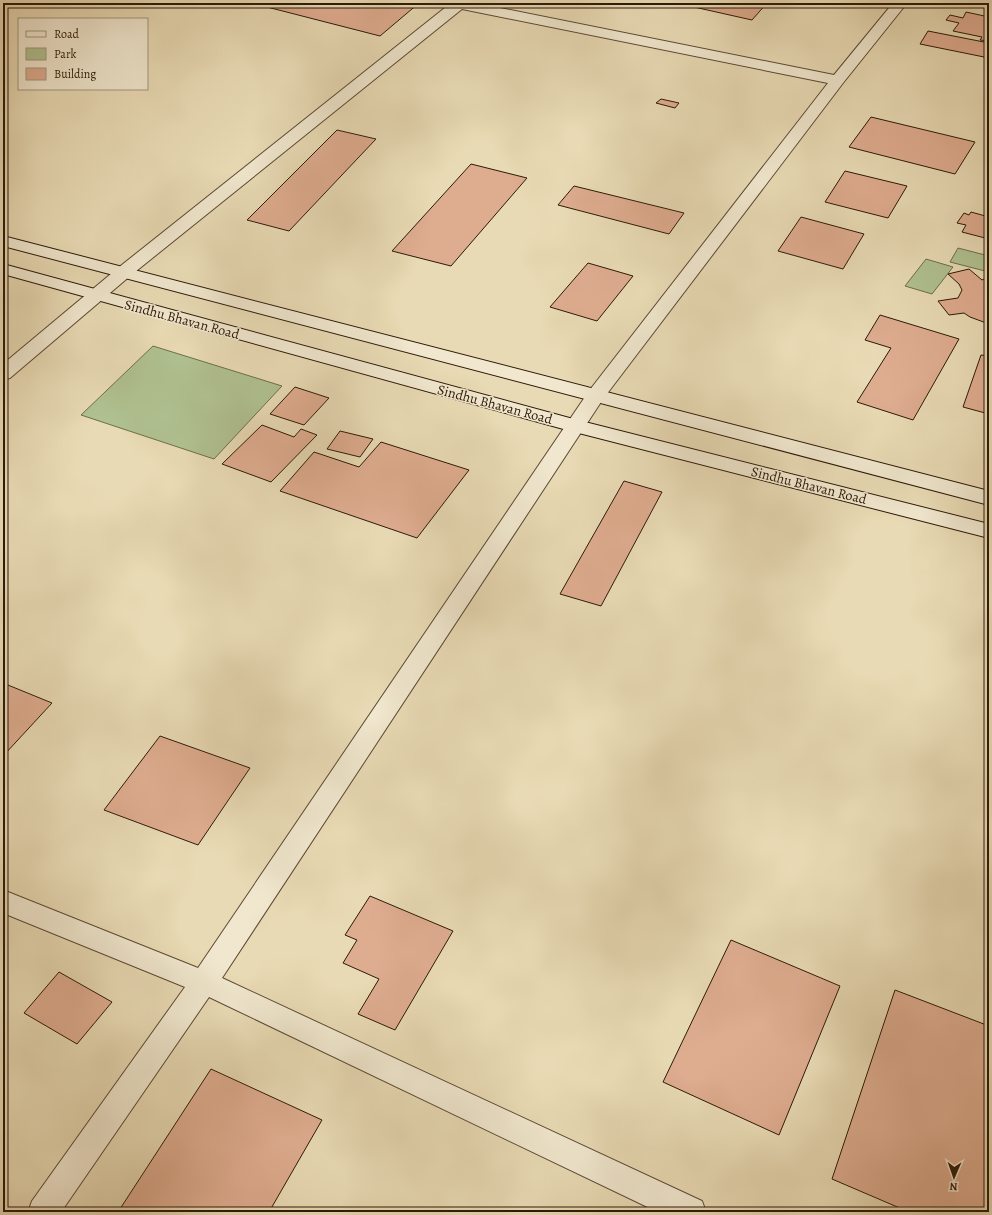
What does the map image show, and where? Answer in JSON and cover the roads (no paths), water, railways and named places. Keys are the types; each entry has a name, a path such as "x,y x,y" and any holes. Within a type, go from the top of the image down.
{"street":[{"path":"43,1212 204,982 574,426 596,395 838,80 900,3"},
{"path":"3,374 124,272 459,4 838,80"},
{"path":"3,241 989,498"},
{"name":"Sindhu Bhavan Road","path":"3,269 574,426 989,531"},
{"path":"3,901 204,982 692,1212"}]}
